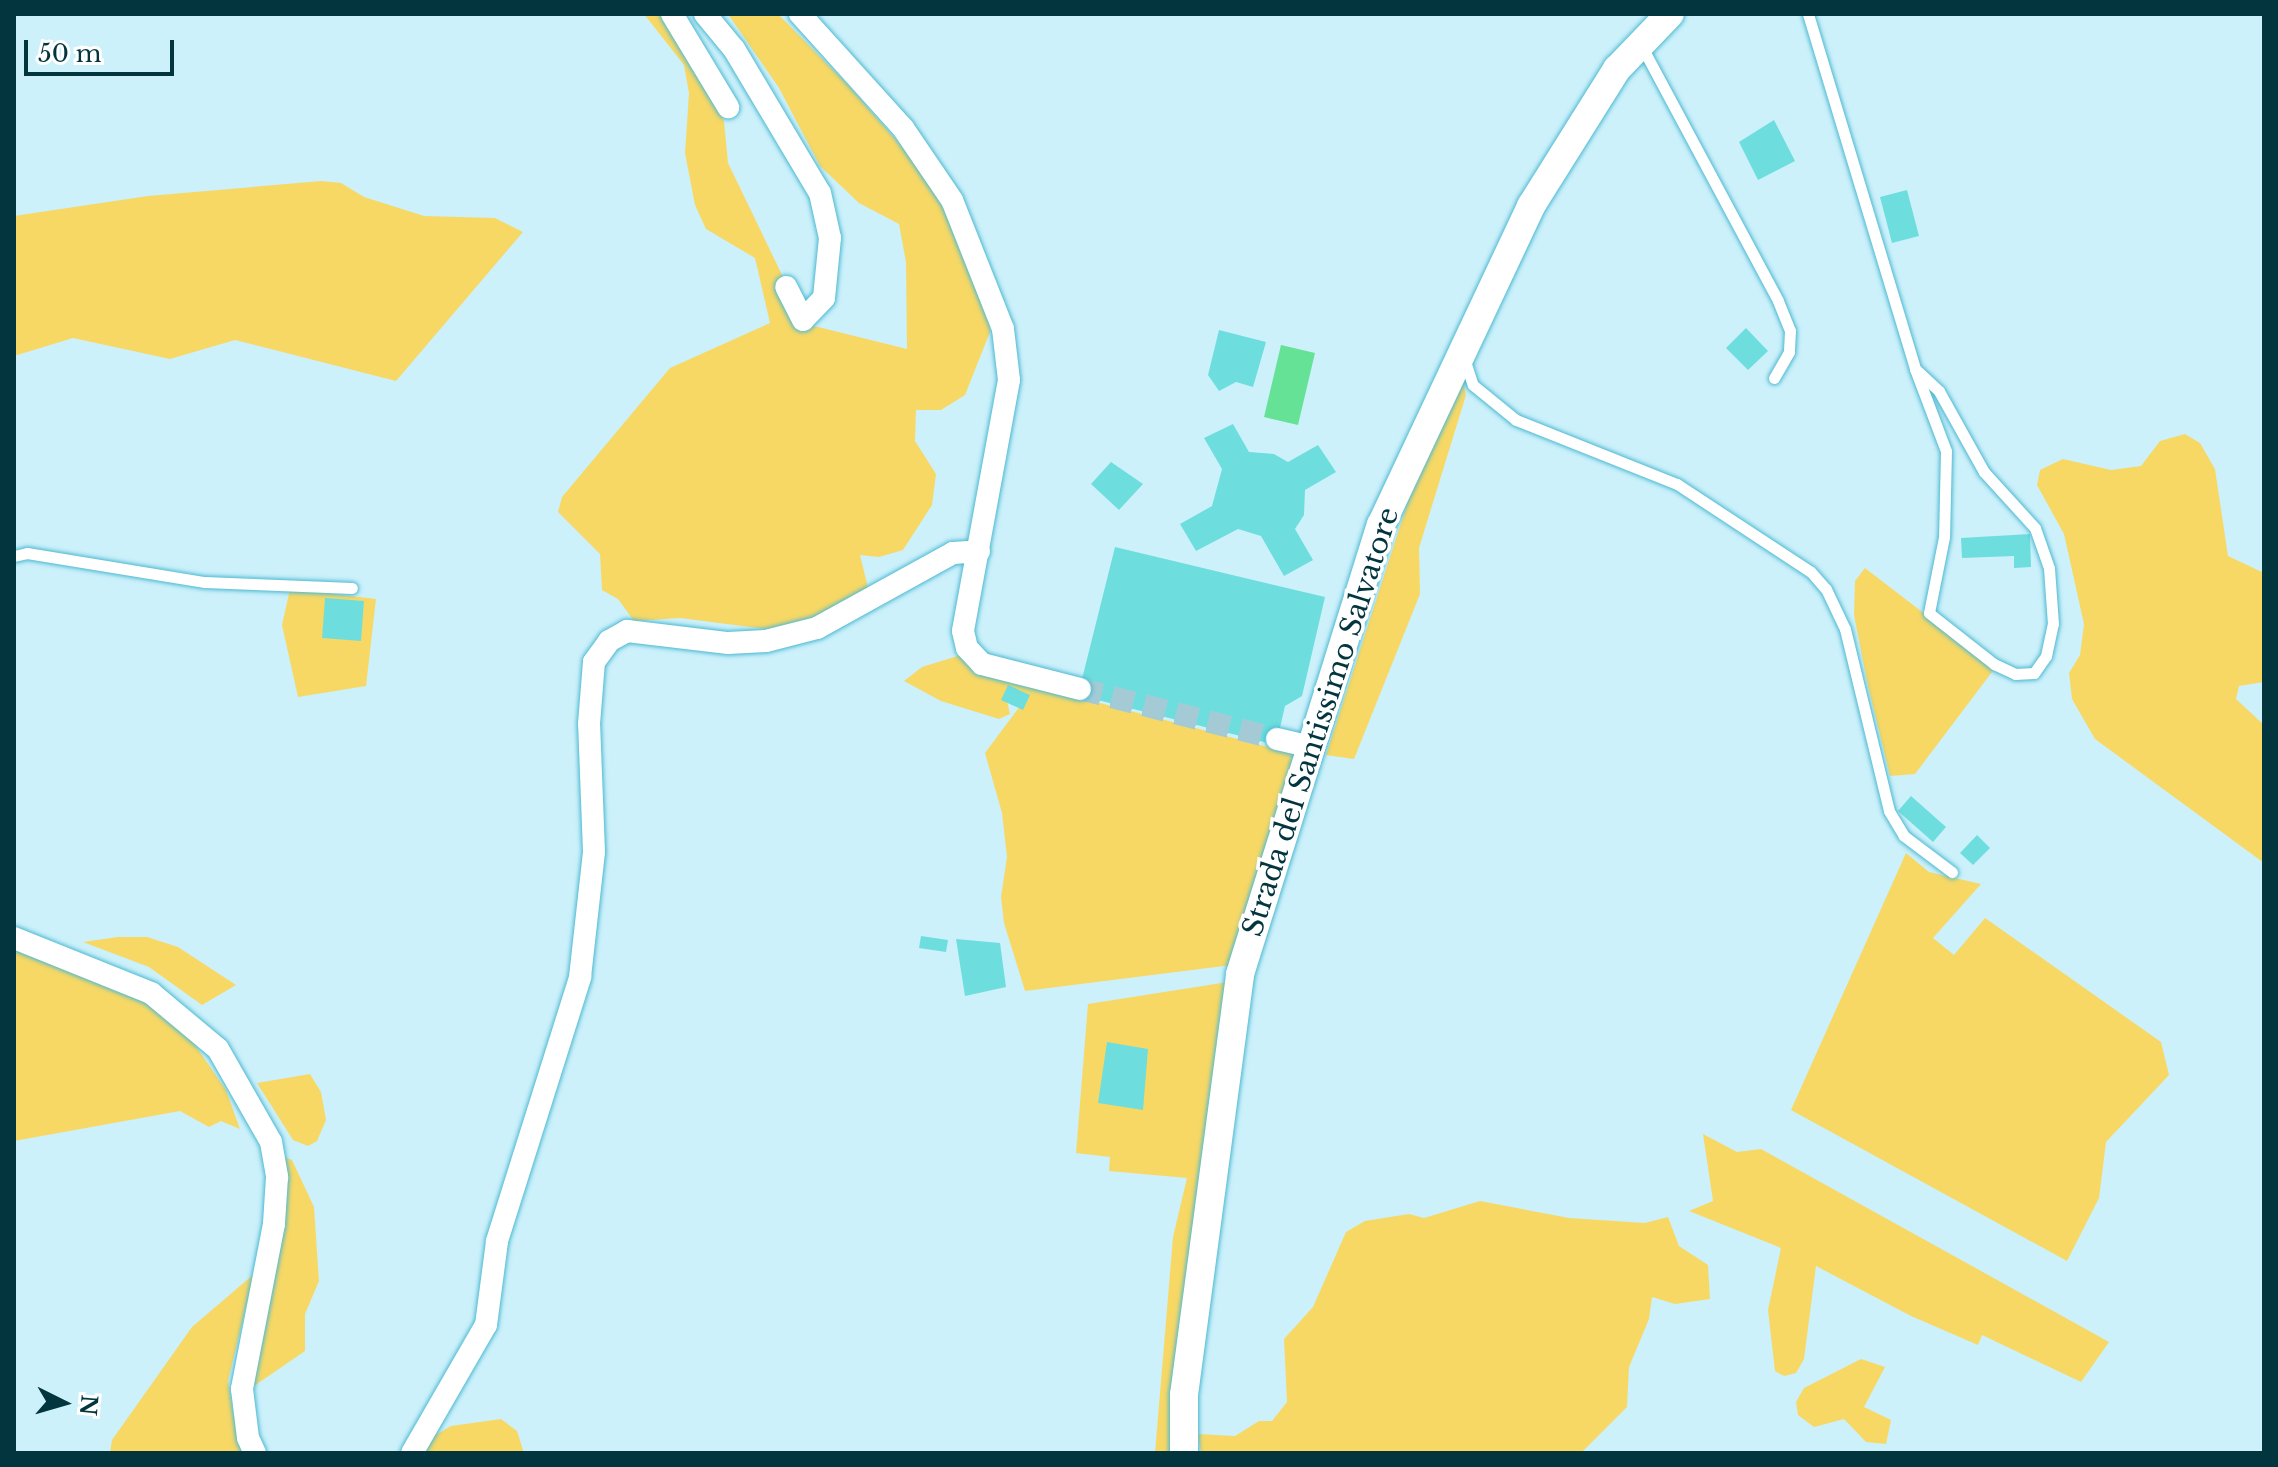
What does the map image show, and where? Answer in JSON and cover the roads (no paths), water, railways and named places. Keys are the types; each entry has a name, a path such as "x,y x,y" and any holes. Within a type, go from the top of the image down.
{"street":[{"path":"672,14 728,107"},
{"path":"705,14 734,49 820,193 830,238 824,298 803,320 786,287"},
{"path":"800,14 903,128 952,200 981,262 1003,329 1009,380 963,631 967,648 982,664 1080,689"},
{"name":"Strada del Santissimo Salvatore","path":"1184,1452 1184,1395 1240,974 1381,525 1531,206 1617,69 1670,14"},
{"path":"412,1453 486,1325 497,1241 580,977 594,852 589,724 594,662 609,641 627,631 728,643 766,641 817,628 953,553 979,551"},
{"path":"1277,739 1311,747"},
{"path":"14,938 151,993 218,1049 271,1142 277,1177 274,1224 242,1389 248,1438 255,1453"}],"lane":[{"path":"1808,14 1915,369 1946,451 1944,537 1929,613 1994,664 2015,674 2034,673 2046,656 2053,624 2049,568 2035,528 1984,472 1939,391 1915,369"},
{"path":"1640,45 1778,301 1790,331 1789,352 1774,378"},
{"path":"1461,355 1470,367 1473,385 1516,420 1677,484 1811,572 1826,589 1845,629 1889,811 1904,836 1952,872"},
{"path":"14,556 50,556 205,582 352,588"}],"tunnel":[{"path":"1080,689 1277,739"}]}
